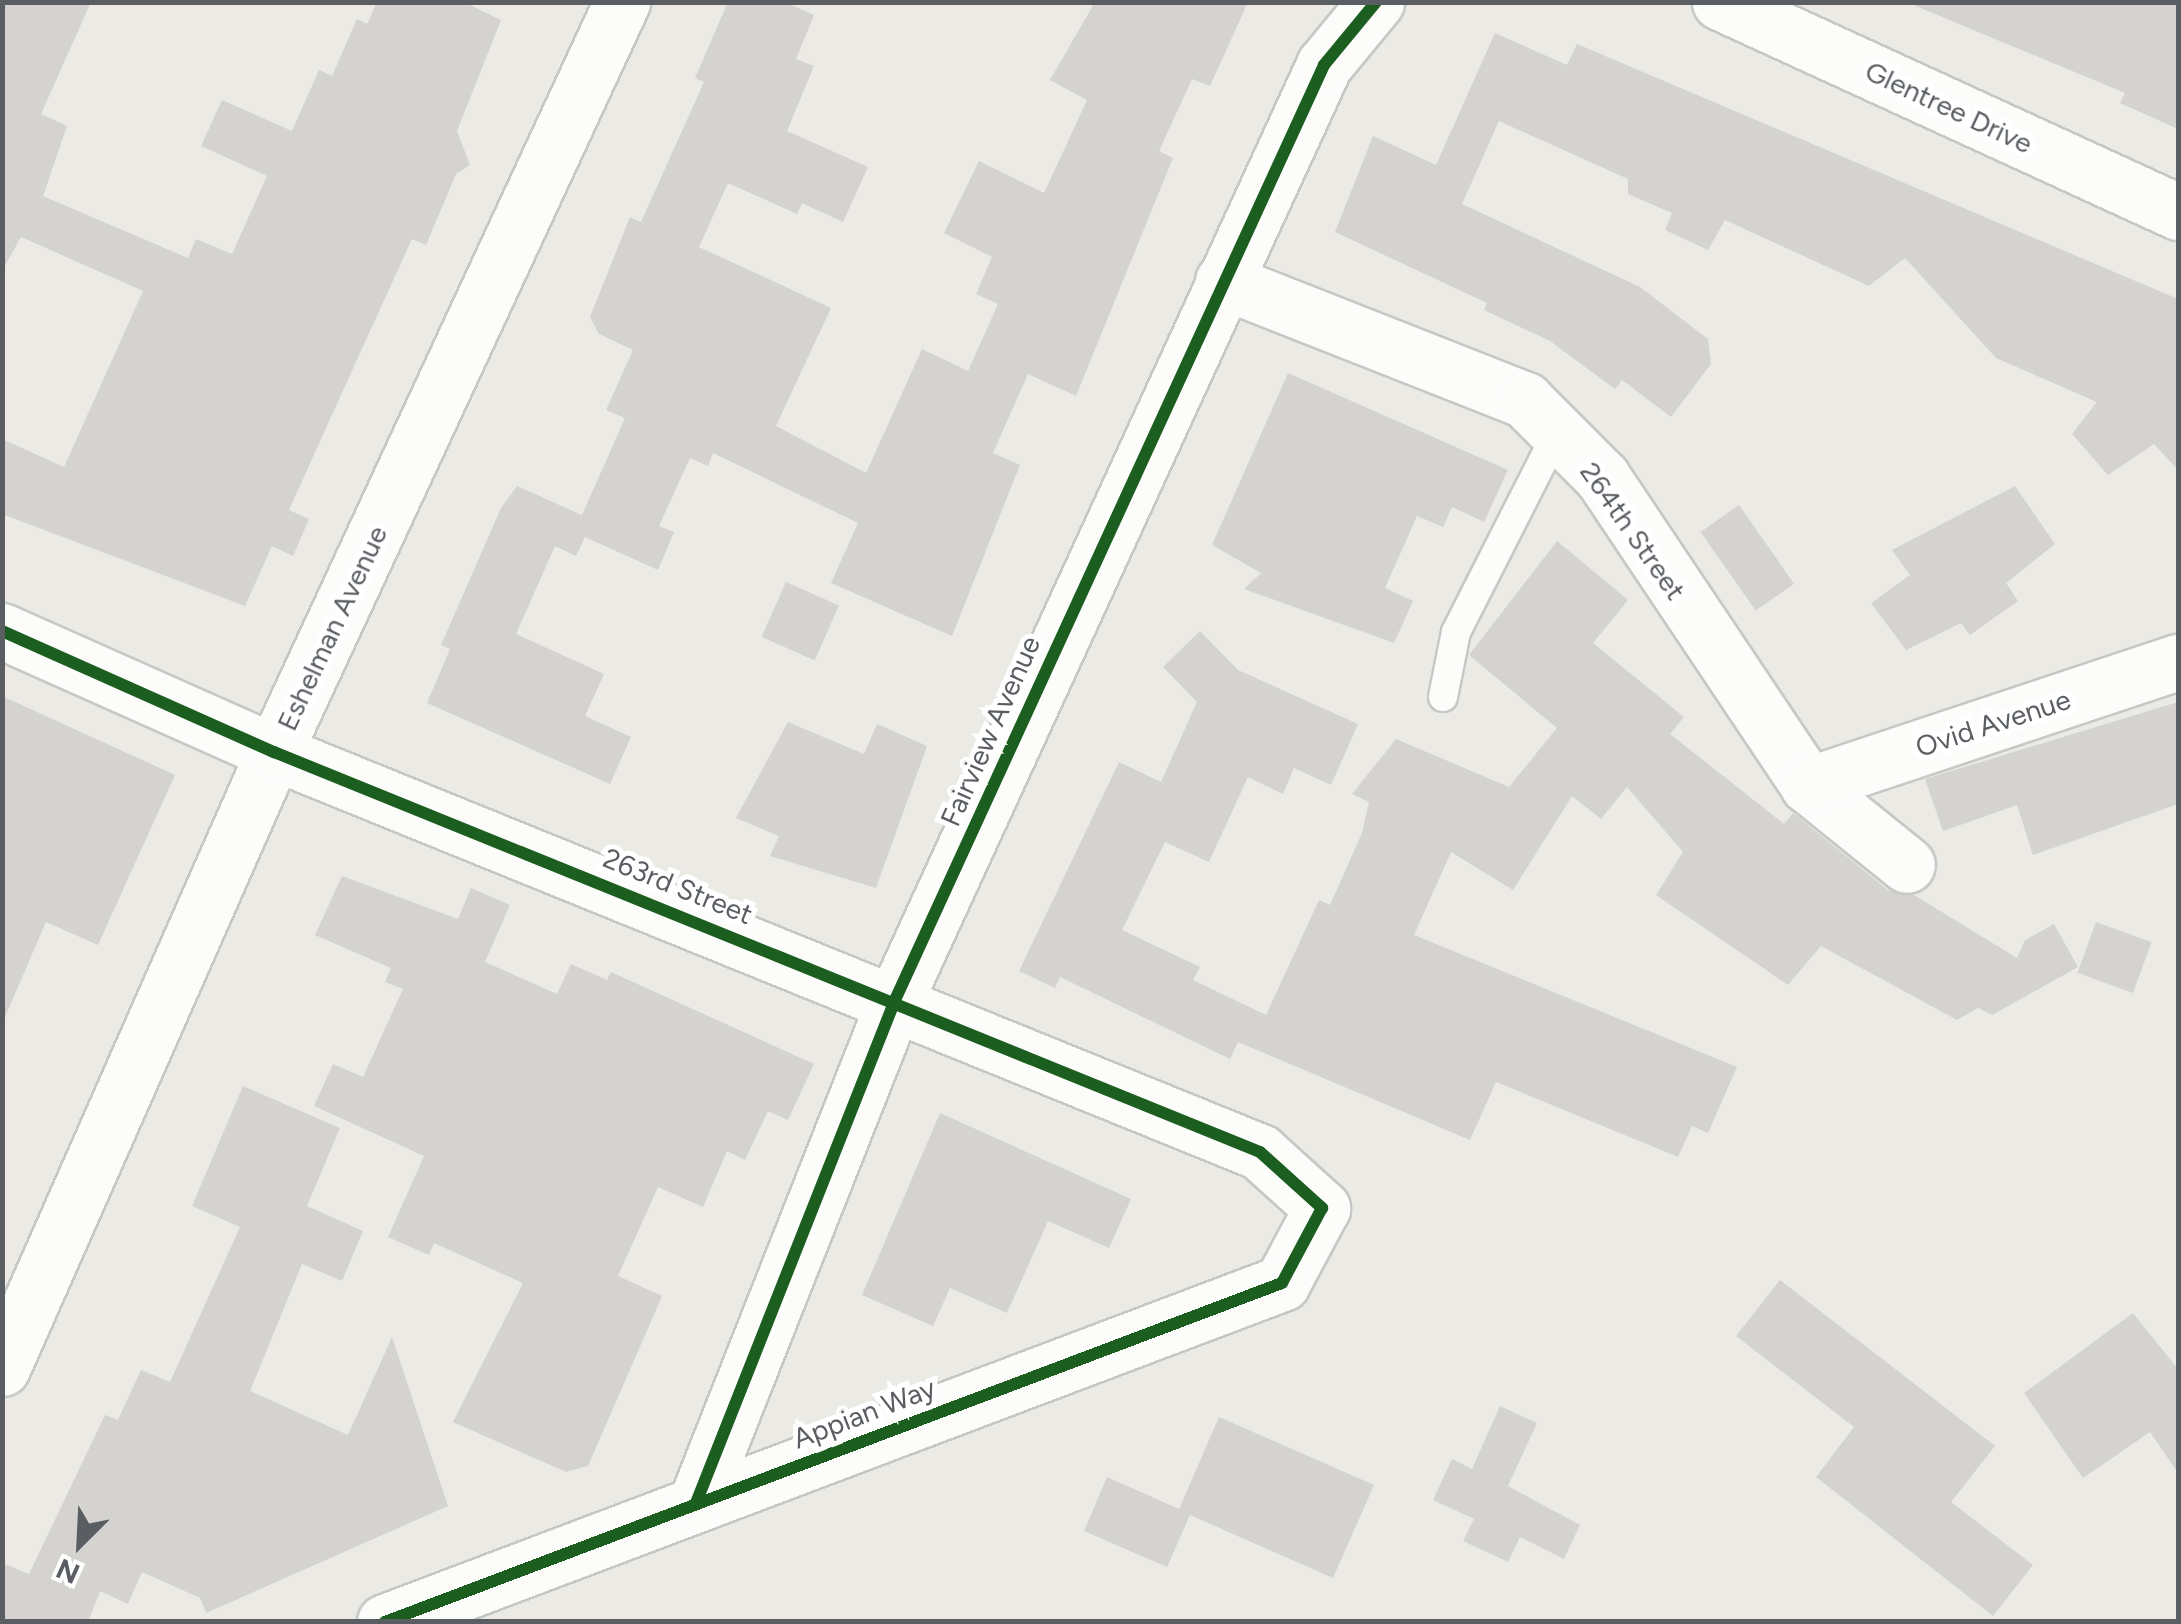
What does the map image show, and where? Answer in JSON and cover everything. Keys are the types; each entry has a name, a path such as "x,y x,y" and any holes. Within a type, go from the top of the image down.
{"street":[{"name":"Eshelman Avenue","path":"2,1368 274,752 622,2"},
{"name":"Fairview Avenue","path":"696,1503 896,1000 1324,66 1376,2"},
{"name":"Glentree Drive","path":"1720,2 2178,212"},
{"name":"264th Street","path":"1223,281 1525,400 1602,477 1808,785 1908,865"},
{"name":"263rd Street","path":"2,631 274,752 896,1000 1260,1152 1322,1208"},
{"name":"Ovid Avenue","path":"1808,785 2178,662"},
{"name":"Appian Way","path":"385,1622 1282,1282 1322,1208"}],"lane":[{"path":"1442,697 1456,632 1557,433"}],"building":[{"path":"2,2 91,2 41,114 67,126 43,196 188,258 196,239 232,254 267,176 201,146 222,100 292,131 319,70 332,76 357,19 367,24 377,2 464,2 501,20 457,131 470,165 456,174 426,245 412,239 355,364 289,510 309,519 293,556 272,546 245,606 2,514 2,439 64,467 143,291 21,237 2,271"},
{"path":"728,2 785,2 814,15 796,59 814,66 787,131 868,167 843,222 802,203 797,214 728,183 699,247 831,308 776,426 866,473 922,349 968,371 998,304 976,294 992,257 944,233 979,161 1044,193 1087,100 1050,80 1095,2 1248,2 1210,86 1192,79 1159,151 1173,158 1076,396 1028,374 993,453 1020,465 952,636 831,583 858,523 713,453 708,466 690,458 659,526 674,532 658,570 585,537 576,556 555,546 516,634 604,674 585,716 631,737 610,784 427,703 450,649 441,645 501,508 517,486 582,515 625,418 606,410 633,350 599,334 590,317 630,217 641,222 704,82 695,78"},
{"path":"1906,2 2178,2 2178,129 2120,103 2125,93"},
{"path":"1495,33 1567,65 1577,44 2178,299 2178,470 2154,444 2108,475 2072,434 2097,402 1996,358 1905,258 1869,286 1725,220 1708,250 1665,230 1672,213 1628,194 1628,179 1499,121 1462,204 1640,287 1708,339 1711,364 1671,417 1622,380 1615,389 1550,341 1484,310 1487,303 1335,232 1373,136 1436,165"},
{"path":"1288,373 1508,470 1484,522 1452,507 1443,527 1417,516 1385,588 1413,601 1394,643 1244,589 1261,573 1212,545"},
{"path":"2015,486 2055,544 2006,583 2018,601 1970,635 1961,623 1906,650 1871,603 1910,575 1892,550"},
{"path":"1739,505 1794,584 1756,611 1700,532"},
{"path":"1557,541 1628,600 1593,643 1684,717 1670,734 1784,824 1793,813 1888,890 1914,895 2017,958 2025,940 2054,924 2078,967 1992,1015 1978,1008 1957,1020 1821,946 1788,985 1656,895 1683,852 1627,787 1601,819 1572,796 1513,890 1451,852 1414,935 1737,1067 1708,1133 1692,1126 1678,1157 1496,1082 1470,1140 1238,1042 1230,1059 1060,977 1055,988 1019,971 1119,762 1161,782 1197,702 1163,667 1200,631 1238,670 1358,724 1331,785 1294,768 1283,794 1248,777 1209,862 1165,842 1122,930 1200,967 1193,980 1266,1015 1319,900 1330,905 1362,833 1369,802 1352,794 1396,739 1509,787 1557,728 1469,655"},
{"path":"786,582 839,606 815,660 762,637"},
{"path":"2,696 175,775 98,945 46,922 2,1024"},
{"path":"2178,702 2178,804 2033,855 2017,805 1943,831 1925,779"},
{"path":"788,722 864,754 877,724 927,746 876,888 770,856 779,836 736,818"},
{"path":"342,876 458,919 471,888 510,905 485,962 557,994 571,964 607,980 611,972 814,1064 788,1120 768,1111 745,1160 727,1151 703,1207 658,1187 618,1276 662,1296 588,1466 566,1472 453,1422 523,1283 434,1243 429,1255 388,1237 424,1156 314,1106 333,1064 363,1077 403,989 385,982 391,968 315,935"},
{"path":"2096,922 2151,942 2133,993 2078,973"},
{"path":"243,1086 340,1128 307,1206 363,1231 342,1281 302,1264 250,1391 348,1435 392,1337 448,1506 206,1613 200,1598 142,1572 128,1604 100,1591 88,1622 2,1622 2,1563 29,1574 105,1415 118,1420 141,1370 170,1382 240,1227 192,1206"},
{"path":"940,1113 1131,1199 1109,1248 1048,1221 1007,1313 950,1288 933,1326 862,1295"},
{"path":"1780,1280 1995,1446 1951,1502 2033,1565 1993,1616 1816,1477 1854,1427 1736,1336"},
{"path":"2133,1313 2178,1369 2178,1473 2150,1432 2083,1478 2024,1393"},
{"path":"1500,1406 1537,1423 1508,1486 1580,1525 1564,1559 1520,1537 1508,1562 1463,1541 1474,1519 1433,1500 1452,1459 1472,1469"},
{"path":"1219,1417 1374,1485 1333,1578 1190,1515 1167,1567 1084,1531 1107,1477 1179,1509"}],"cycle path":[{"path":"696,1503 895,1000 1324,65 1376,2"},
{"path":"2,631 274,752 1260,1152 1322,1208 1282,1283 385,1622"}]}
